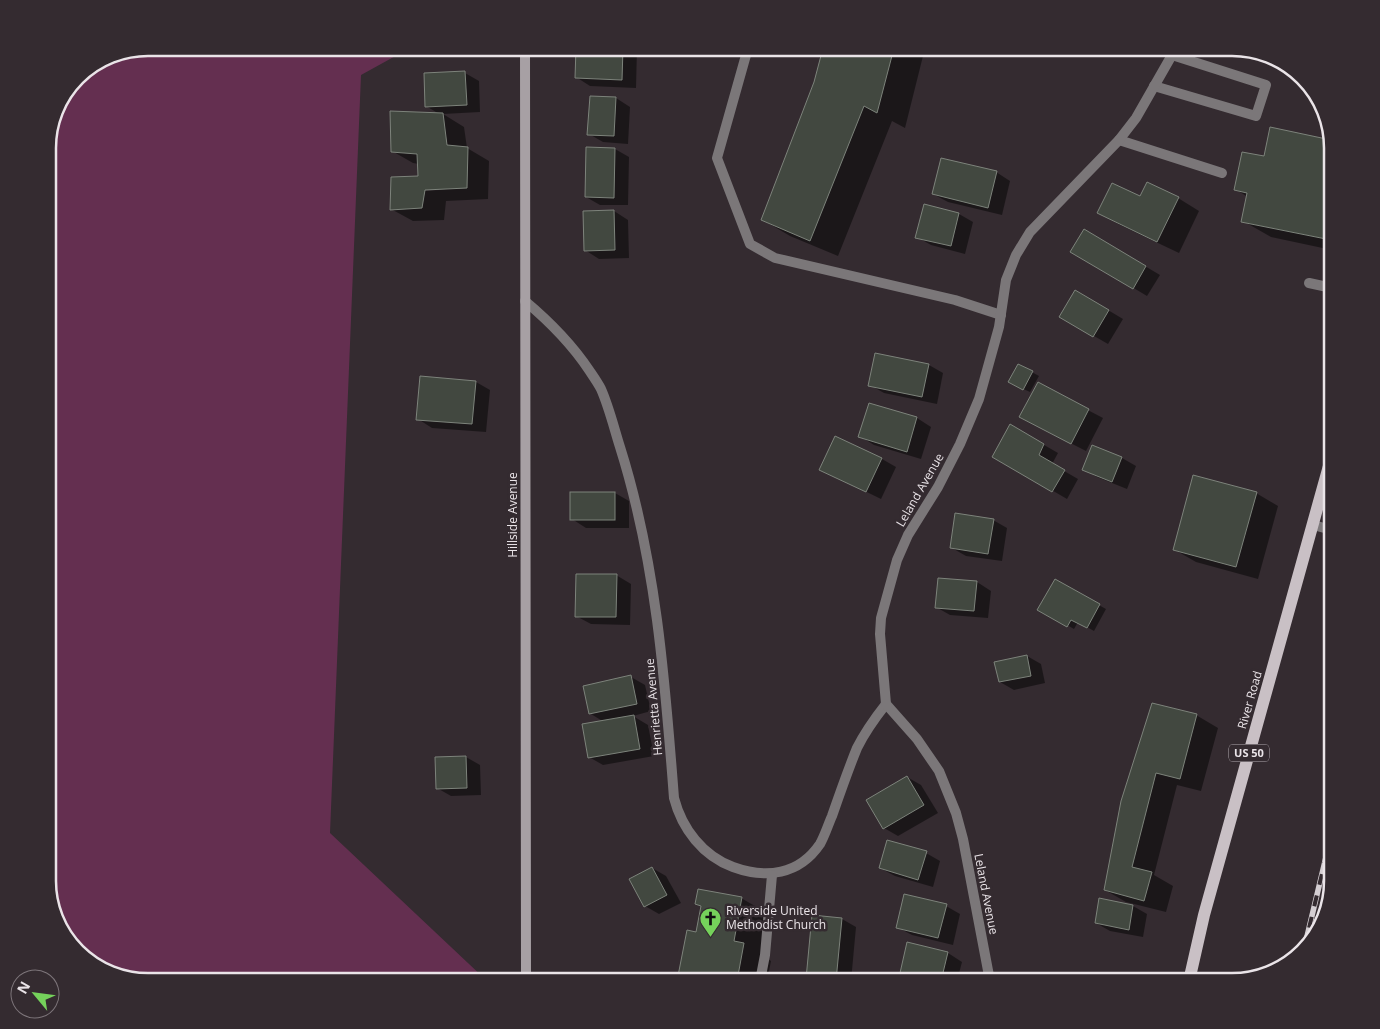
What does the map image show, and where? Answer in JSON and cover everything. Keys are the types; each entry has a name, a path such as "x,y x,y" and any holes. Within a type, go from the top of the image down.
{"main road":[{"name":"River Road","path":"1191,973 1204,915 1324,485"}],"street":[{"name":"Hillside Avenue","path":"525,56 526,973"},
{"path":"746,56 717,158 750,244 775,258 955,300 1001,315"},
{"name":"Leland Avenue","path":"988,973 963,839 956,813 938,771 917,739 886,704 880,634 881,618 897,560 908,536 938,487 960,444 979,399 1001,315 1006,280 1016,254 1030,232 1120,140 1136,118 1171,56"},
{"path":"1154,86 1256,116 1266,85 1188,56"},
{"path":"1120,140 1222,173"},
{"path":"1309,283 1324,286"},
{"name":"Henrietta Avenue","path":"525,301 552,324 576,350 601,389 626,467 640,524 655,603 665,684 674,798 677,810 688,832 704,850 724,864 748,873 772,875 790,869 807,858 820,844 858,748 870,725 886,704"},
{"path":"1313,525 1324,528"},
{"path":"762,973 772,875"}],"shaded area":[{"path":"142,56 395,56 361,75 330,833 479,973 136,972 113,966 92,954 79,942 72,932 59,905 56,887 56,142 61,118 75,92 92,75 118,61"}],"building":[{"path":"576,56 623,56 622,80 575,78"},
{"path":"821,56 892,56 877,113 864,106 810,241 761,220 814,82"},
{"path":"465,71 467,105 425,107 424,73"},
{"path":"590,96 616,97 614,136 587,135"},
{"path":"390,111 443,113 447,145 468,147 467,188 425,190 422,208 390,210 391,177 418,176 417,154 391,152"},
{"path":"1270,127 1323,138 1324,239 1241,222 1247,193 1234,190 1242,152 1264,156"},
{"path":"586,147 615,148 614,198 585,197"},
{"path":"941,158 997,171 988,208 932,194"},
{"path":"1147,182 1179,197 1157,242 1097,213 1112,183 1140,196"},
{"path":"924,204 959,213 951,246 915,238"},
{"path":"614,210 615,250 584,251 583,211"},
{"path":"1084,229 1146,266 1133,289 1070,252"},
{"path":"1075,290 1109,310 1093,337 1059,317"},
{"path":"875,353 929,364 922,397 868,386"},
{"path":"1018,364 1033,371 1023,390 1008,382"},
{"path":"420,376 476,381 472,424 416,420"},
{"path":"1038,382 1089,409 1071,444 1019,417"},
{"path":"869,403 917,417 907,452 858,437"},
{"path":"1010,424 1044,444 1039,455 1065,470 1052,492 992,457"},
{"path":"835,436 882,458 866,492 819,470"},
{"path":"1092,445 1122,457 1112,482 1082,470"},
{"path":"1193,475 1257,492 1236,567 1173,550"},
{"path":"570,492 615,492 615,520 570,520"},
{"path":"955,513 994,519 988,554 950,548"},
{"path":"576,574 617,574 616,617 575,617"},
{"path":"938,578 977,581 974,611 935,608"},
{"path":"1055,579 1100,604 1087,628 1071,620 1067,627 1037,610"},
{"path":"1027,655 1031,676 999,682 994,662"},
{"path":"631,675 637,704 589,714 583,686"},
{"path":"1152,703 1197,714 1180,779 1156,773 1132,867 1152,872 1144,901 1104,890 1121,801"},
{"path":"634,715 640,749 588,758 582,724"},
{"path":"466,756 467,788 436,789 435,757"},
{"path":"907,776 924,805 883,829 866,800"},
{"path":"887,840 927,851 918,880 879,868"},
{"path":"652,867 667,895 644,907 629,879"},
{"name":"Riverside United Methodist Church","path":"698,889 742,897 734,941 744,943 738,973 679,973 687,930 696,932 701,906 695,904"},
{"path":"904,894 947,904 938,938 896,928"},
{"path":"1099,898 1133,905 1129,930 1095,923"},
{"path":"812,915 842,918 837,973 807,973"},
{"path":"907,942 948,952 943,973 900,973"}],"railway":[{"path":"1308,932 1324,865"}],"place":[{"name":"Riverside United Methodist Church","path":"710,937"}]}
